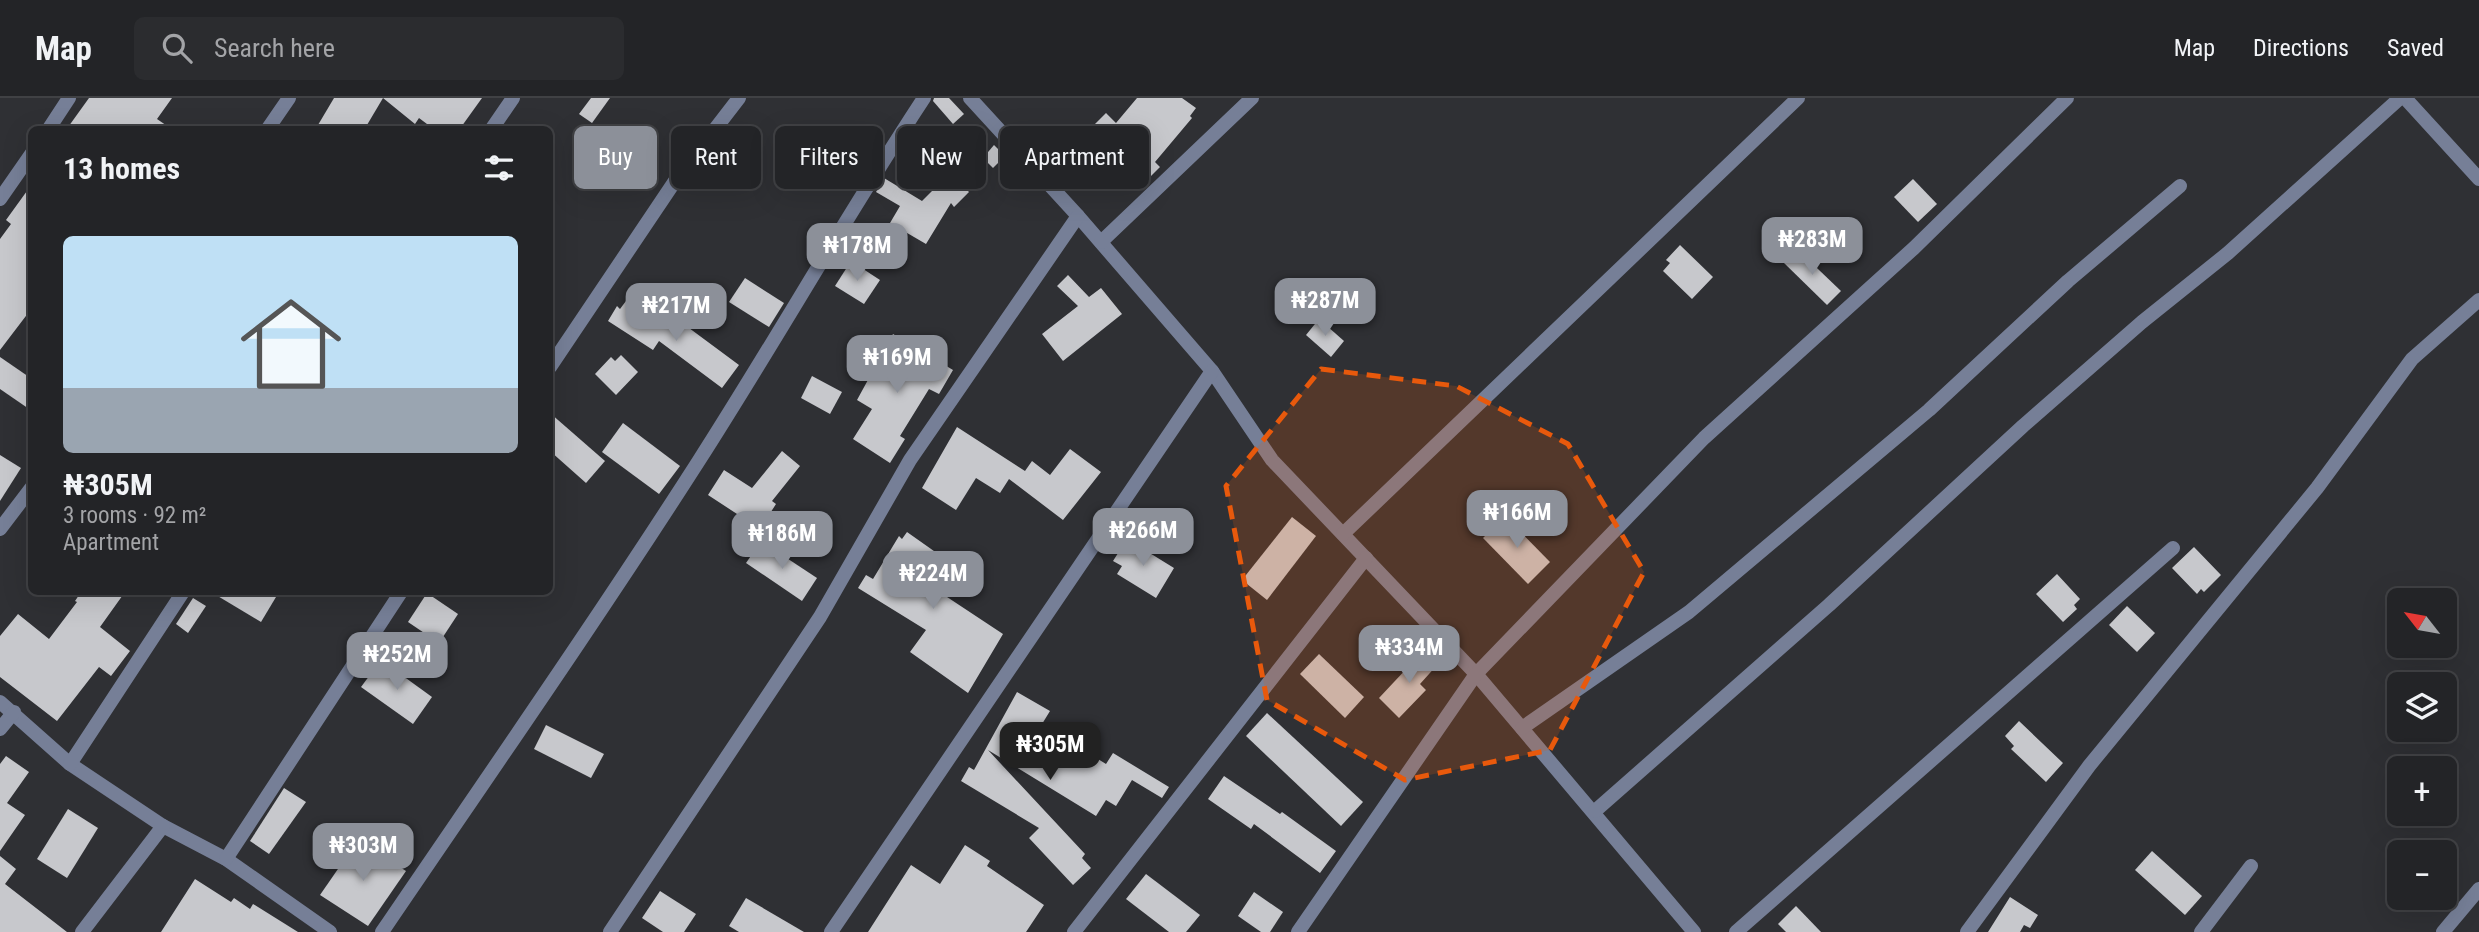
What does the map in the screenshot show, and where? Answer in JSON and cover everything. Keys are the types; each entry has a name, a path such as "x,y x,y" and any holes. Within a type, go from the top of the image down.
{"street":[{"path":"51,126 69,98"},
{"path":"270,126 289,98"},
{"path":"494,126 513,98"},
{"path":"553,363 675,181 739,98"},
{"path":"382,932 696,465 794,311 848,213 924,98"},
{"path":"1101,242 1252,98"},
{"path":"1343,534 1798,98"},
{"path":"1298,932 1476,674 1704,438 1914,248 2067,98"},
{"path":"1595,811 1829,605 2023,426 2228,253 2400,98"},
{"path":"2405,98 2479,178"},
{"path":"974,99 1212,371 1272,460 1476,674 1595,811 1694,932"},
{"path":"0,199 28,159"},
{"path":"1522,728 1689,612 1929,410 2068,281 2180,186"},
{"path":"610,932 820,617 910,460 1078,216"},
{"path":"1967,932 2089,766 2317,488 2412,359 2479,300"},
{"path":"831,932 1212,371"},
{"path":"0,529 28,492"},
{"path":"1736,932 2173,548"},
{"path":"1074,932 1366,558"},
{"path":"71,764 181,595"},
{"path":"226,859 399,595"},
{"path":"0,702 71,764 163,826 226,859 330,932"},
{"path":"0,729 14,712"},
{"path":"82,932 163,826"},
{"path":"2200,932 2251,866"},
{"path":"2443,932 2479,889"},
{"path":"303,932 311,919"}],"highlighted area":[{"path":"1321,369 1456,386 1568,444 1644,572 1550,750 1405,780 1267,700 1226,486"}],"building":[{"path":"89,98 172,98 157,119 167,126 69,126"},
{"path":"334,98 383,98 366,126 317,126"},
{"path":"383,98 482,98 462,126 430,126 419,118 415,124"},
{"path":"591,98 610,98 592,123 579,114"},
{"path":"934,98 949,98 964,114 953,124 933,101"},
{"path":"1137,98 1182,98 1196,108 1190,116 1192,118 1155,162 1160,167 1149,178 1149,126 1093,126 1106,113 1116,123"},
{"path":"994,145 1000,151 1000,161 993,168 986,161 986,154"},
{"path":"884,178 897,186 897,189 902,189 922,201 934,189 966,189 969,192 954,207 951,203 926,244 890,223 900,206 876,192 883,189"},
{"path":"1913,179 1937,204 1918,222 1894,197"},
{"path":"28,190 28,313 0,350 0,239 11,224 6,220"},
{"path":"1680,245 1713,277 1692,299 1663,271 1670,263 1666,260"},
{"path":"1796,248 1841,291 1827,305 1783,262"},
{"path":"851,261 880,280 864,304 835,286"},
{"path":"1068,275 1089,297 1101,288 1122,314 1063,361 1042,334 1078,306 1057,286"},
{"path":"745,278 784,303 769,327 729,302"},
{"path":"626,301 678,334 685,325 739,365 722,388 659,341 653,350 608,321 617,306 620,309"},
{"path":"1319,319 1344,341 1331,357 1306,335"},
{"path":"893,334 953,370 939,394 929,389 900,436 905,439 890,463 853,439 872,409 857,400"},
{"path":"621,355 638,372 616,395 595,374 611,357 615,361"},
{"path":"0,357 28,376 28,408 0,389"},
{"path":"812,376 842,392 830,414 801,398"},
{"path":"553,416 605,461 586,483 553,454"},
{"path":"623,423 680,466 659,494 602,452"},
{"path":"957,427 1025,471 1032,461 1050,475 1070,449 1101,472 1063,520 1009,479 1000,493 976,478 956,510 922,488"},
{"path":"782,451 800,466 772,501 776,504 760,529 708,495 724,470 752,488"},
{"path":"0,455 21,468 0,501"},
{"path":"1505,516 1550,562 1528,584 1483,538"},
{"path":"1292,517 1316,536 1267,600 1242,580"},
{"path":"907,532 958,568 941,593 1003,634 968,693 910,652 926,630 858,588 866,575 873,579 899,536 902,539"},
{"path":"1127,539 1174,568 1156,598 1117,574 1122,566 1113,561"},
{"path":"761,541 817,578 802,601 746,563"},
{"path":"2194,547 2221,575 2204,592 2201,589 2197,594 2172,568"},
{"path":"2057,574 2080,599 2074,605 2077,609 2063,622 2036,594"},
{"path":"79,595 123,595 100,627 130,651 111,676 99,667 57,721 0,677 0,636 18,614 49,639 77,602 75,601"},
{"path":"216,595 277,595 261,622"},
{"path":"426,595 430,595 458,614 439,643 408,622"},
{"path":"193,598 206,606 188,633 176,624"},
{"path":"2127,606 2155,633 2137,652 2109,625"},
{"path":"1424,650 1438,664 1420,684 1426,690 1399,718 1379,698"},
{"path":"1319,654 1364,697 1345,718 1300,674"},
{"path":"381,660 432,697 413,724 361,687"},
{"path":"1017,692 1050,711 1031,742 1075,768 1085,751 1106,764 1113,753 1169,787 1162,798 1132,780 1116,806 1106,800 1096,816 988,750 1085,854 1082,858 1091,868 1073,885 1029,838 1039,828 961,781 969,767 974,770"},
{"path":"1267,713 1363,802 1341,826 1246,736"},
{"path":"2019,721 2063,763 2046,782 2011,749 2014,746 2005,736"},
{"path":"546,725 604,754 591,778 534,749"},
{"path":"6,756 29,772 7,803 25,815 0,851 0,764"},
{"path":"1224,776 1280,814 1282,812 1336,851 1320,873 1254,824 1251,829 1208,799"},
{"path":"284,788 306,802 269,854 250,841"},
{"path":"68,809 98,828 67,878 37,859"},
{"path":"358,840 406,871 368,926 320,895"},
{"path":"965,845 990,861 987,866 1044,905 1026,932 868,932 911,865 940,884"},
{"path":"2152,851 2202,896 2185,915 2135,870"},
{"path":"0,856 16,869 5,884 67,932 0,932"},
{"path":"1146,874 1200,915 1186,932 1169,932 1126,899"},
{"path":"195,879 231,902 234,898 250,909 253,904 298,932 161,932"},
{"path":"660,891 696,914 684,932 663,932 642,918"},
{"path":"1254,892 1283,912 1270,932 1261,932 1238,916"},
{"path":"2010,897 2038,915 2030,928 2024,925 2020,932 1988,932"},
{"path":"746,898 804,932 739,932 729,926"},
{"path":"1796,906 1821,932 1786,932 1778,924"}]}
